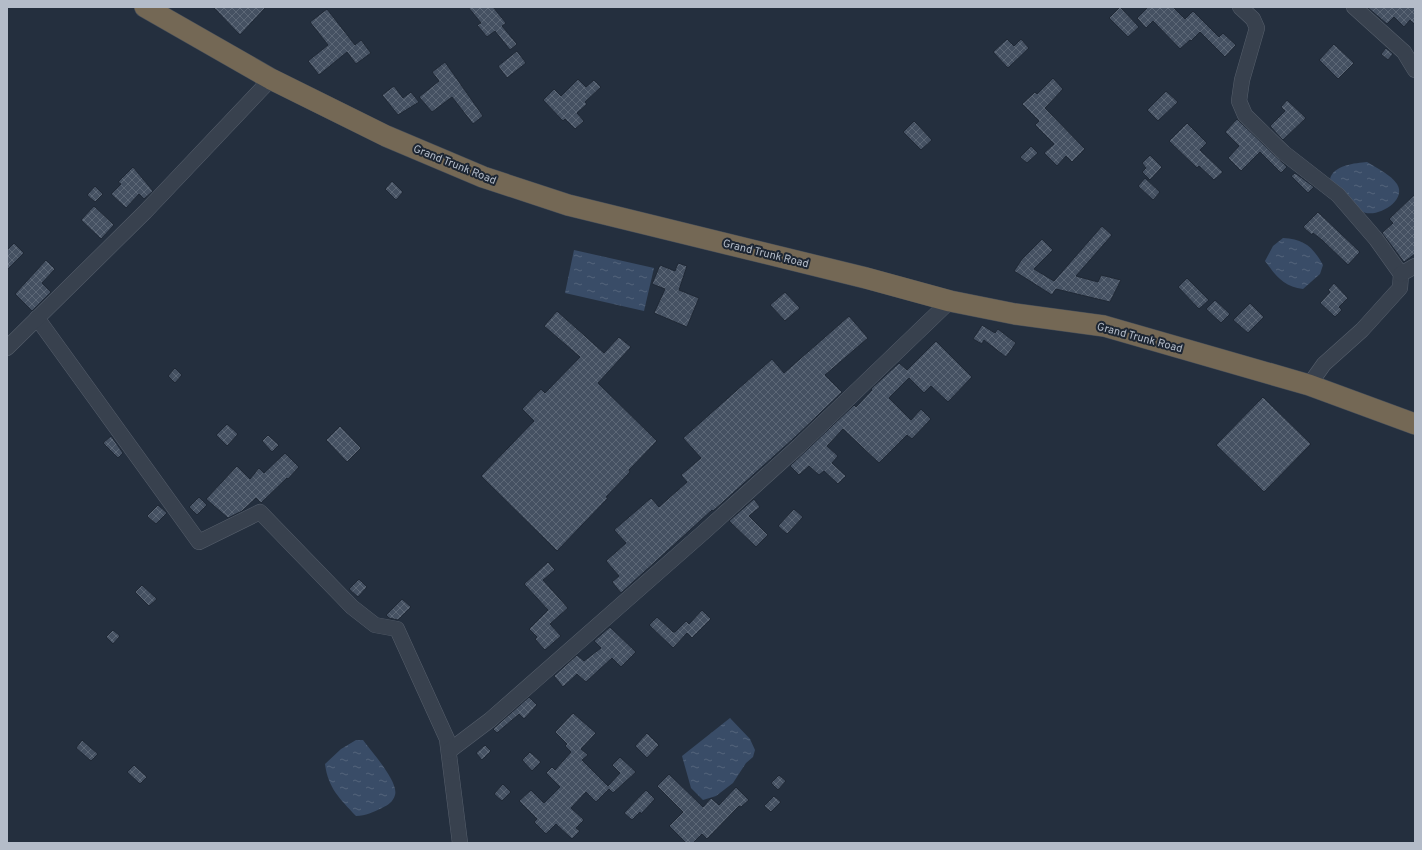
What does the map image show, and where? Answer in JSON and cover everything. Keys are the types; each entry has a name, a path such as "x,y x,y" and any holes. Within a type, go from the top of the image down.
{"highway":[{"name":"Grand Trunk Road","path":"145,7 272,79 393,139 483,177 568,205 866,278 950,301 1015,314 1104,326 1309,385 1415,424"}],"street":[{"path":"1240,7 1253,19 1257,28 1242,80 1240,101 1245,115 1284,153 1338,195 1376,239 1400,274 1400,288 1362,330 1324,364 1309,385"},
{"path":"1354,7 1404,52 1415,70"},
{"path":"7,348 146,212 272,79"},
{"path":"1400,274 1415,266"},
{"path":"448,751 524,690 711,525 799,446 950,301"},
{"path":"37,318 199,542 260,512 352,607 375,625 397,630 447,739 460,843"}],"water":[{"path":"1367,162 1391,178 1397,184 1399,190 1398,197 1394,202 1381,211 1374,213 1367,213 1357,208 1330,180 1335,171 1340,168 1351,164"},
{"path":"1283,238 1297,240 1307,245 1315,253 1323,265 1320,274 1303,289 1291,286 1281,280 1265,261 1273,246"},
{"path":"574,250 654,268 644,311 565,293"},
{"path":"730,718 750,739 755,750 753,757 746,763 733,783 716,796 703,800 691,788 682,756"},
{"path":"356,740 363,740 378,759 393,782 395,795 392,801 382,808 369,814 356,816 332,787 325,764 341,749"}],"building":[{"path":"213,7 266,7 240,35"},
{"path":"468,7 493,7 506,23 502,26 517,44 510,50 495,31 487,37 477,25 481,23"},
{"path":"1120,7 1139,27 1128,37 1109,18"},
{"path":"1148,7 1173,7 1185,19 1193,11 1219,37 1223,33 1236,45 1225,57 1200,32 1180,49 1153,21 1146,28 1137,18"},
{"path":"1367,7 1415,7 1415,25 1410,20 1404,27 1394,17 1387,24"},
{"path":"327,9 355,45 361,40 371,53 356,64 347,52 319,75 308,61 328,45 310,22"},
{"path":"1007,39 1014,46 1021,39 1029,48 1008,68 993,52"},
{"path":"1334,44 1354,63 1338,79 1319,60"},
{"path":"1386,48 1393,54 1388,60 1381,54"},
{"path":"517,51 526,63 507,78 498,66"},
{"path":"445,62 483,116 473,124 452,97 432,112 419,97 439,81 432,72"},
{"path":"1053,78 1063,89 1045,108 1085,149 1072,162 1066,156 1057,166 1044,153 1054,144 1035,125 1039,121 1022,104 1035,92 1037,94"},
{"path":"578,79 586,87 594,80 601,87 585,102 587,104 577,113 584,121 575,129 565,119 563,121 543,100 554,89 561,96"},
{"path":"394,86 403,98 411,92 419,102 398,115 382,95"},
{"path":"1166,91 1178,102 1158,121 1147,110"},
{"path":"1287,100 1306,118 1283,140 1270,126 1285,111 1281,107"},
{"path":"1237,119 1287,167 1281,173 1260,152 1241,171 1228,158 1239,146 1225,132"},
{"path":"914,121 932,140 921,150 903,132"},
{"path":"1187,123 1207,143 1200,150 1223,172 1214,180 1199,166 1197,168 1169,141"},
{"path":"1031,146 1038,153 1027,163 1020,157"},
{"path":"1150,155 1162,167 1150,180 1142,172 1146,168 1142,163"},
{"path":"133,167 153,191 144,199 139,194 126,208 111,194 121,184 118,182"},
{"path":"1295,173 1314,187 1308,193 1291,176"},
{"path":"1145,178 1160,192 1153,200 1138,186"},
{"path":"392,181 403,192 396,200 385,189"},
{"path":"95,186 103,194 95,202 87,195"},
{"path":"1415,194 1415,254 1404,262 1382,233 1393,223 1389,219"},
{"path":"94,206 114,225 101,239 81,220"},
{"path":"1318,212 1360,252 1348,265 1322,240 1313,233 1312,235 1303,227"},
{"path":"1102,226 1112,235 1076,276 1098,282 1101,275 1121,280 1110,302 1056,289 1052,295 1014,271 1022,259 1042,239 1053,250 1034,269 1054,281"},
{"path":"14,243 24,253 7,270 7,250"},
{"path":"46,260 55,269 42,283 51,292 32,311 15,294"},
{"path":"678,263 687,266 679,290 699,298 687,327 654,313 665,289 652,284 660,265 675,271"},
{"path":"1187,278 1209,300 1199,309 1178,287"},
{"path":"1334,283 1348,298 1339,307 1342,310 1335,317 1320,303 1330,292 1328,290"},
{"path":"785,292 800,308 785,321 770,305"},
{"path":"1215,300 1230,314 1221,323 1206,309"},
{"path":"1250,303 1264,317 1248,333 1233,320"},
{"path":"557,311 604,353 619,337 631,347 598,383 657,441 629,470 630,472 606,497 608,498 557,551 481,476 534,421 522,409 541,389 545,393 580,357 544,326"},
{"path":"849,316 868,338 825,375 842,392 793,439 621,593 612,582 619,576 606,561 626,543 614,530 651,498 659,507 687,482 681,475 701,458 683,438 772,359 784,373"},
{"path":"982,325 995,333 998,329 1016,343 1006,357 984,340 982,344 973,339"},
{"path":"936,341 972,377 948,402 931,386 924,393 909,378 889,398 911,420 921,409 931,419 912,439 907,435 879,463 843,429 827,446 838,456 832,463 846,476 838,484 824,471 819,475 809,466 799,475 790,466 854,405 856,407 872,390 871,389 899,363 907,370"},
{"path":"175,368 182,375 175,383 168,376"},
{"path":"1263,397 1311,444 1264,492 1216,445"},
{"path":"227,424 238,434 227,446 216,435"},
{"path":"340,426 361,448 347,462 326,440"},
{"path":"268,435 279,445 272,452 262,441"},
{"path":"111,436 123,453 118,458 103,443"},
{"path":"285,453 299,467 261,503 256,498 242,511 228,518 206,499 237,466 250,479 259,468 264,473"},
{"path":"199,497 207,505 197,515 189,507"},
{"path":"754,499 760,507 749,516 768,535 756,547 729,521"},
{"path":"158,505 167,513 156,524 147,516"},
{"path":"794,509 803,517 787,534 778,526"},
{"path":"548,562 555,570 543,580 568,608 550,624 561,636 545,650 535,639 537,637 529,629 548,610 524,584"},
{"path":"359,579 367,587 358,597 349,589"},
{"path":"142,585 157,599 149,606 135,592"},
{"path":"402,599 411,607 398,620 389,618 386,615"},
{"path":"702,610 711,619 692,638 687,633 673,648 649,625 657,617 673,632 675,632 686,621 689,624"},
{"path":"610,627 636,652 621,667 612,658 586,682 577,674 563,687 554,676 577,655 584,661 601,648 594,641"},
{"path":"113,630 120,636 113,644 106,637"},
{"path":"529,697 537,705 524,719 519,714 497,733 493,729"},
{"path":"573,713 596,733 581,749 588,755 582,760 608,786 620,773 612,765 620,757 636,772 613,793 609,789 596,802 586,792 571,808 584,820 576,828 580,831 572,839 556,824 546,834 534,822 537,819 519,801 531,790 544,803 560,787 546,773 552,767 555,770 571,752 565,746 567,744 555,732"},
{"path":"647,733 659,745 647,758 635,746"},
{"path":"82,740 98,754 91,761 76,748"},
{"path":"485,745 491,751 482,760 476,753"},
{"path":"530,752 541,762 532,771 522,760"},
{"path":"134,765 147,777 140,784 127,772"},
{"path":"669,774 703,807 711,798 719,805 736,787 749,800 741,807 739,806 707,839 702,834 693,843 686,843 669,826 683,812 657,786"},
{"path":"779,775 786,781 778,790 771,783"},
{"path":"503,784 511,792 502,801 494,794"},
{"path":"646,790 655,799 641,814 640,812 632,820 624,813"},
{"path":"774,796 781,802 771,812 764,806"}]}
